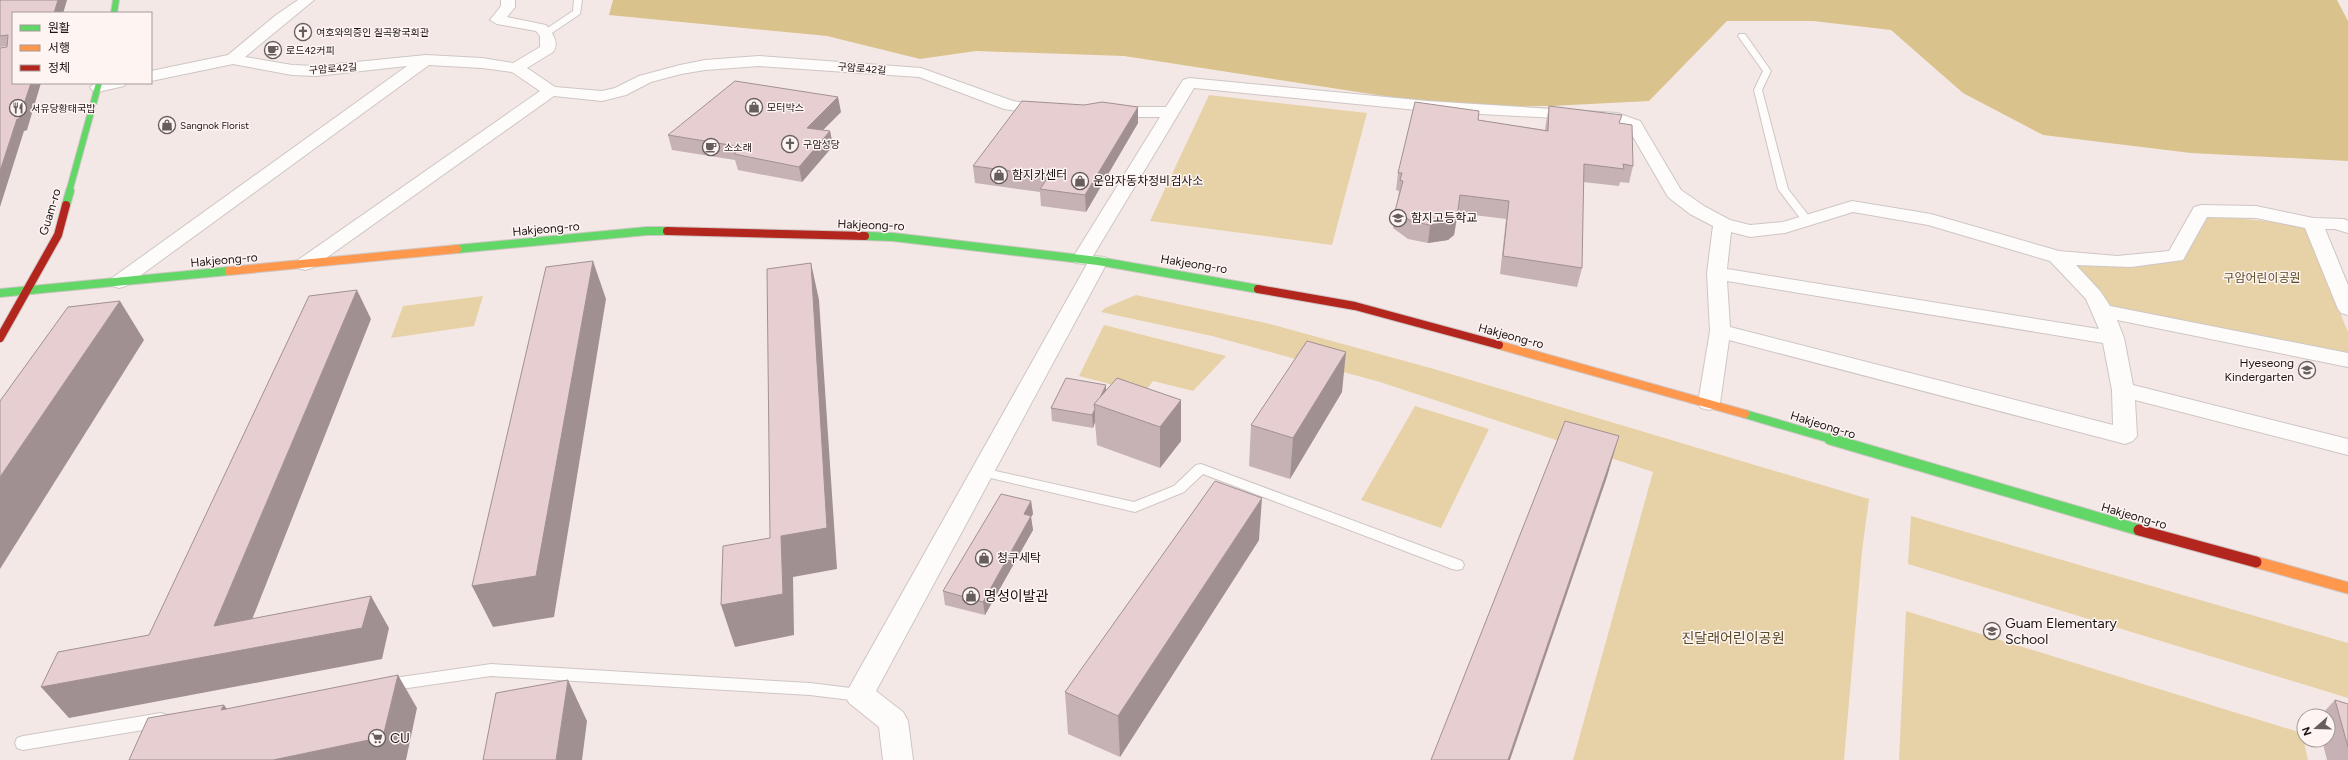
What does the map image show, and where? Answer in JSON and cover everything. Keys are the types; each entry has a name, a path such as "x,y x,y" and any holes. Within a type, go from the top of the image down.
{"main road":[{"path":"114,12 116,0"},
{"name":"Guam-ro","path":"0,338 28,291 58,235 98,85"},
{"name":"Hakjeong-ro","path":"0,293 647,231 893,237 1090,260 1355,306 1709,403 2122,525 2348,588"}],"street":[{"path":"233,60 281,18 307,0"},
{"path":"305,264 551,92 516,68 548,49 546,33 541,28 497,20 508,7 508,0"},
{"name":"구암로42길","path":"152,76 233,60 292,70 316,71 426,60 482,63 516,68"},
{"path":"119,282 426,60"},
{"name":"구암로42길","path":"551,92 602,96 620,92 645,78 705,65 759,60 921,73 1010,106 1064,111"},
{"path":"98,85 108,84"},
{"path":"898,760 893,721 859,695 982,472 1090,260 1189,84 1427,106 1611,116 1634,124 1674,193 1697,210 1723,224 1750,231 1785,227 1852,206 1931,220 2057,257 2098,262 2138,262 2176,256 2202,211 2256,212 2313,224 2337,224 2348,227"},
{"path":"1092,112 1173,112"},
{"path":"1709,403 1720,331 1717,273 1723,224"},
{"path":"2313,224 2348,309"},
{"path":"1720,331 2125,436 2123,390 2113,338 2103,311 2094,296 2057,257"},
{"path":"1717,273 2113,338"},
{"path":"2103,311 2348,360"},
{"path":"2123,390 2348,447"}],"lane":[{"path":"546,33 577,12 578,0"},
{"path":"1742,36 1767,71 1758,90 1783,189 1807,220"},
{"path":"982,472 1135,507 1179,489 1201,468 1457,565"},
{"path":"371,688 491,670 810,689 859,695"},
{"path":"23,743 178,717"}],"green space":[{"path":"1209,95 1367,113 1332,245 1150,221"},
{"name":"구암어린이공원","path":"2207,215 2304,225 2348,332 2348,356 2112,308 2068,260 2176,256"},
{"name":"진달래어린이공원","path":"1136,295 1266,323 1434,369 1869,499 1862,551 1844,760 1573,760 1653,472 1380,382 1212,336 1101,312 1105,308"},
{"path":"483,296 474,326 391,338 403,306"},
{"path":"1104,325 1226,356 1193,391 1153,381 1144,393 1079,376"},
{"path":"1415,406 1489,429 1441,528 1361,500"},
{"path":"1911,516 2348,643 2348,698 1908,564"},
{"path":"1906,611 2296,731 2296,748 2305,748 2308,760 1899,760"}],"shaded area":[{"path":"613,0 2337,0 2348,21 2348,161 2191,153 2043,135 1963,93 1891,30 1813,21 1727,21 1649,101 1551,106 1449,106 1124,56 976,51 920,59 827,36 609,15"}],"building":[{"path":"0,0 58,0 54,12 12,12 12,84 31,84 19,119 17,119 0,171 0,48 7,47 8,35 0,36"},
{"path":"735,81 838,97 807,128 830,131 799,167 734,154 742,147 668,135"},
{"path":"1022,101 1084,105 1102,102 1138,107 1085,195 1040,189 1049,176 973,166"},
{"path":"1415,102 1479,111 1478,120 1548,131 1549,106 1622,115 1619,123 1632,125 1633,166 1623,164 1624,169 1584,164 1582,268 1503,256 1509,201 1460,195 1457,217 1451,222 1430,225 1411,221 1395,211 1403,181 1400,180 1402,173 1398,173"},
{"path":"593,261 536,576 472,586 546,267"},
{"path":"811,263 827,528 781,536 783,594 721,605 723,546 770,538 767,269"},
{"path":"357,290 214,626 371,596 362,628 41,687 58,652 149,635 309,296"},
{"path":"120,301 0,477 0,401 68,307"},
{"path":"1307,341 1346,352 1293,438 1251,425"},
{"path":"1066,378 1106,385 1100,398 1094,404 1095,409 1092,415 1051,408"},
{"path":"1117,378 1181,400 1160,427 1094,404"},
{"path":"1565,421 1619,436 1508,760 1431,760"},
{"path":"1215,481 1262,498 1118,716 1065,692"},
{"path":"1001,494 1031,501 1024,514 1031,516 983,602 943,591"},
{"path":"398,675 383,737 273,760 129,760 148,718 224,705 221,710"},
{"path":"568,680 556,760 483,760 496,693"},
{"path":"2335,700 2348,704 2348,747"}],"traffic: fast":[{"path":"114,12 116,0"},
{"path":"66,205 99,84"},
{"path":"457,249 647,231 667,231"},
{"path":"865,236 893,237 1098,261 1258,289"},
{"path":"0,293 229,271"},
{"path":"1745,414 2139,530"}],"traffic: slow":[{"path":"229,271 457,249"},
{"path":"1499,345 1745,414"},
{"path":"2256,562 2348,588"}],"traffic: jam":[{"path":"0,338 58,235 66,205"},
{"path":"667,231 865,236"},
{"path":"1258,289 1355,306 1499,345"},
{"path":"2139,530 2256,562"}],"place":[{"name":"여호와의증인 칠곡왕국회관","path":"303,32"},
{"name":"로드42커피","path":"273,50"},
{"name":"모터박스","path":"754,107"},
{"name":"서유당황태국밥","path":"18,108"},
{"name":"Sangnok Florist","path":"167,125"},
{"name":"구암성당","path":"790,144"},
{"name":"소소래","path":"711,147"},
{"name":"함지카센터","path":"999,175"},
{"name":"운암자동차정비검사소","path":"1080,181"},
{"name":"함지고등학교","path":"1398,218"},
{"name":"Hyeseong Kindergarten","path":"2307,370"},
{"name":"청구세탁","path":"984,558"},
{"name":"명성이발관","path":"971,596"},
{"name":"Guam Elementary School","path":"1992,631"},
{"name":"CU","path":"377,738"}]}
